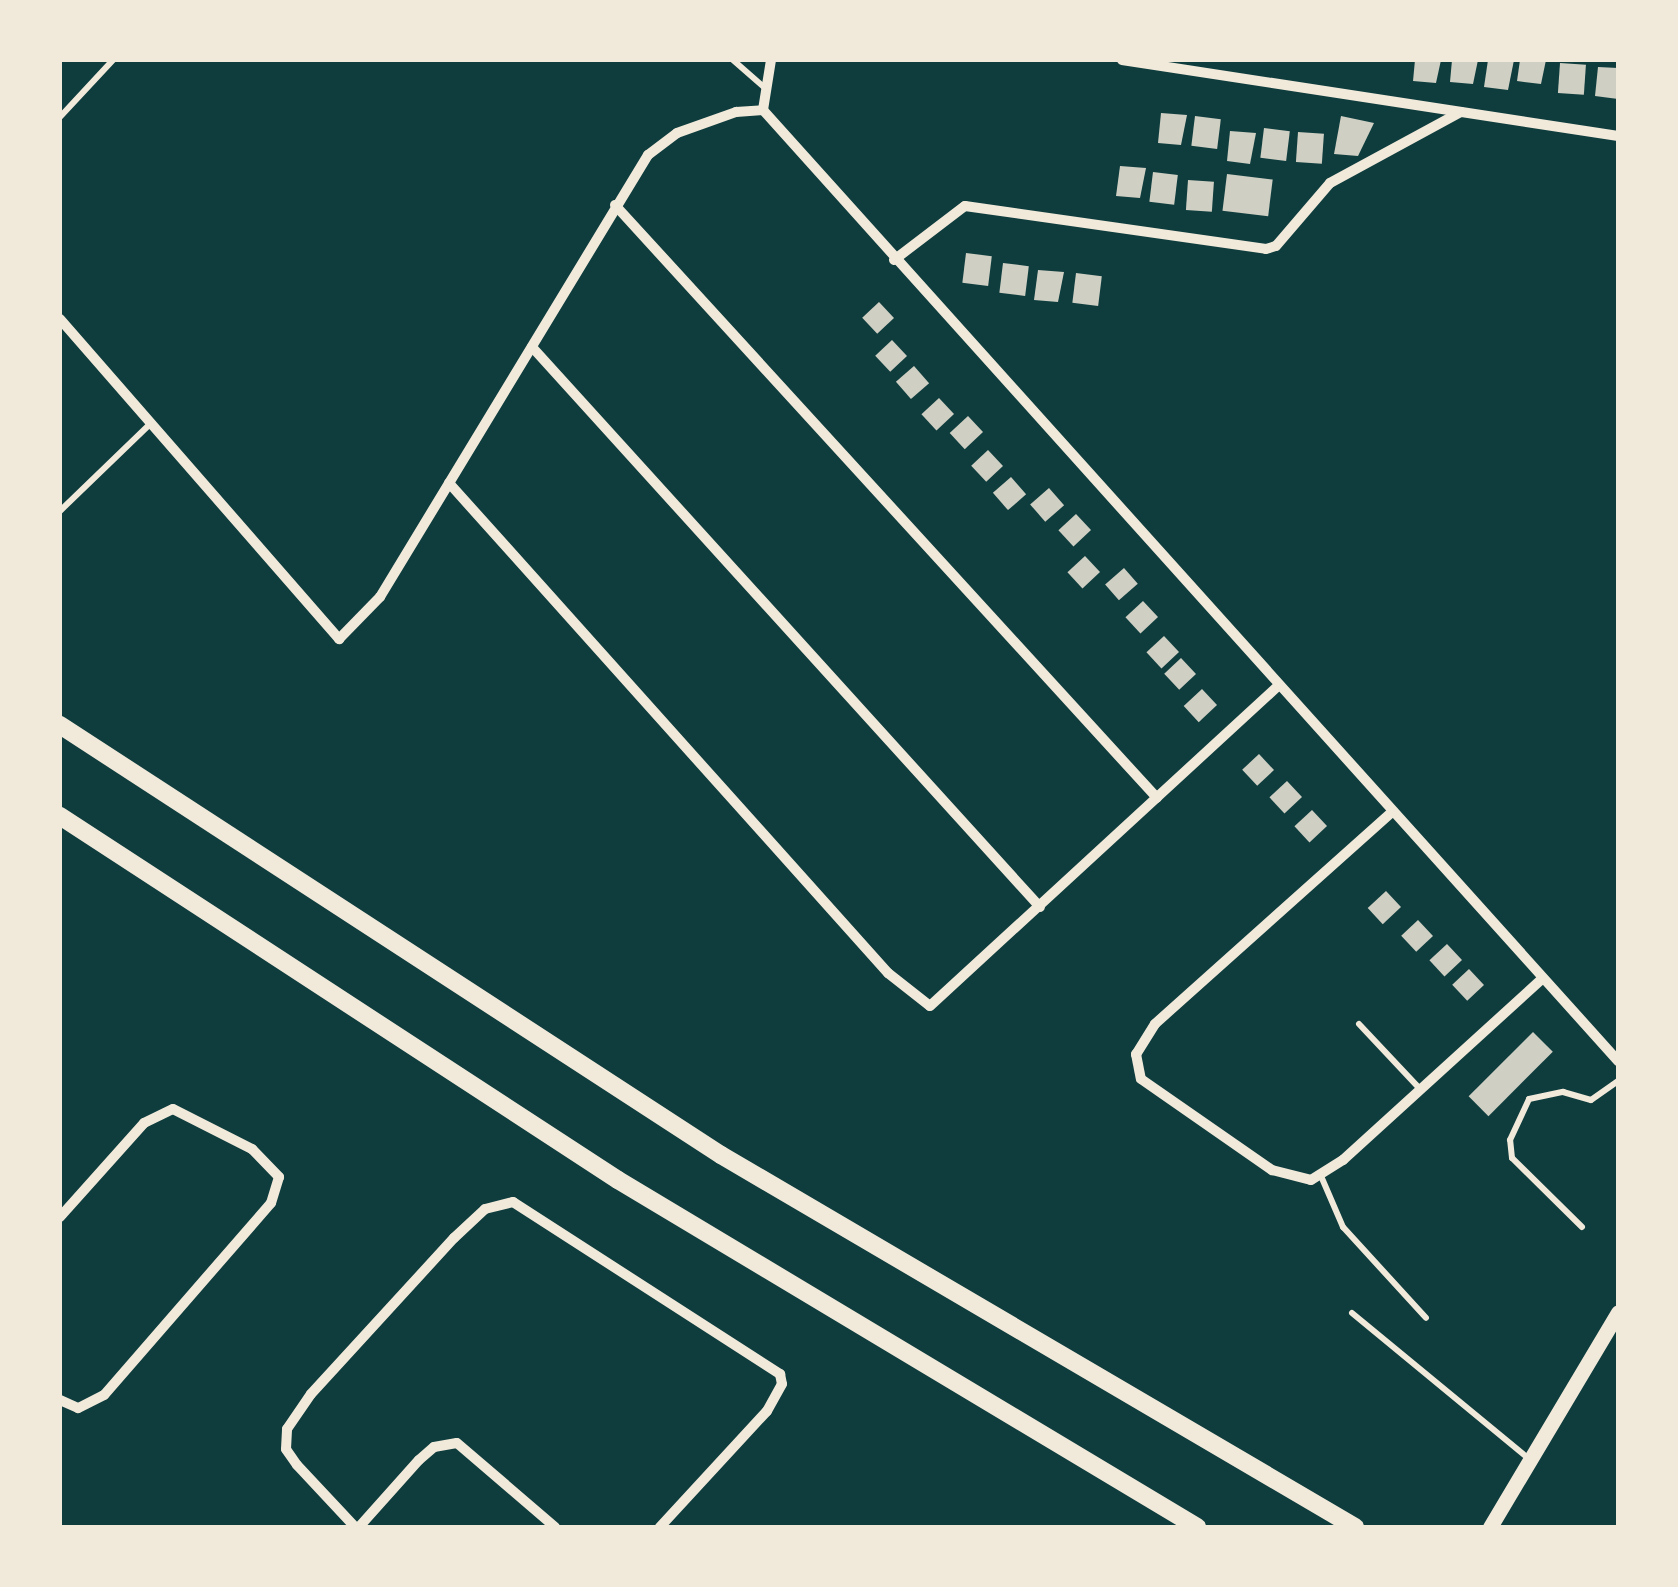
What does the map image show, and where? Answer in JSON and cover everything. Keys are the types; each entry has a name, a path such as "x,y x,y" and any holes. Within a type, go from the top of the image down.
{"main road":[{"path":"60,725 720,1155 1355,1527"},
{"path":"60,816 635,1190 1197,1527"}],"street":[{"path":"771,60 763,110 1618,1061"},
{"path":"1122,60 1618,136"},
{"path":"60,319 339,639 368,614 615,205 661,143 736,112 763,110"},
{"path":"894,260 965,206 1190,238 1276,246 1330,183 1461,112"},
{"path":"615,205 1157,798"},
{"path":"532,347 1040,906"},
{"path":"450,483 902,986 930,1006 1278,686"},
{"path":"1392,812 1155,1024 1136,1054 1141,1079 1162,1098 1288,1178 1321,1176 1543,978"},
{"path":"60,1217 144,1122 173,1108 252,1150 279,1177 271,1203 122,1376 88,1407 60,1400"},
{"path":"377,1527 360,1524 297,1465 286,1449 288,1429 311,1394 454,1238 485,1209 513,1202 780,1374 782,1384 767,1411 660,1527"},
{"path":"1490,1527 1618,1312"},
{"path":"360,1524 434,1447 457,1444 555,1527"}],"lane":[{"path":"60,117 114,60"},
{"path":"733,60 766,89"},
{"path":"60,511 151,423"},
{"path":"1359,1024 1419,1088"},
{"path":"1582,1227 1512,1158 1510,1140 1529,1099 1564,1092 1591,1100 1618,1081"},
{"path":"1321,1176 1343,1227 1426,1318"},
{"path":"1352,1313 1530,1460"}],"building":[{"path":"1415,60 1441,60 1436,83 1413,81"},
{"path":"1452,60 1478,60 1473,84 1450,82"},
{"path":"1488,60 1514,60 1508,90 1484,87"},
{"path":"1520,60 1546,60 1541,84 1517,81"},
{"path":"1560,63 1586,65 1584,95 1558,93"},
{"path":"1598,67 1618,68 1618,99 1595,96"},
{"path":"1161,113 1187,115 1181,145 1158,143"},
{"path":"1195,116 1221,119 1217,149 1191,146"},
{"path":"1341,116 1374,123 1358,156 1334,154"},
{"path":"1264,128 1290,131 1286,161 1260,158"},
{"path":"1230,131 1256,133 1250,164 1227,161"},
{"path":"1298,132 1324,134 1322,164 1296,162"},
{"path":"1120,166 1146,168 1140,198 1116,196"},
{"path":"1153,172 1178,175 1174,205 1149,202"},
{"path":"1227,174 1273,180 1268,216 1222,211"},
{"path":"1188,180 1214,182 1212,212 1186,210"},
{"path":"966,253 992,256 988,286 962,283"},
{"path":"1003,263 1029,266 1025,296 999,293"},
{"path":"1038,270 1064,272 1058,302 1034,300"},
{"path":"1076,273 1102,276 1098,306 1072,303"},
{"path":"879,302 894,318 877,334 862,318"},
{"path":"892,340 907,356 890,372 875,356"},
{"path":"914,366 929,383 911,399 896,382"},
{"path":"939,398 954,414 936,430 921,414"},
{"path":"968,416 983,432 965,449 950,433"},
{"path":"988,450 1003,466 986,482 971,466"},
{"path":"1011,477 1026,494 1008,510 993,493"},
{"path":"1049,488 1064,505 1045,522 1030,504"},
{"path":"1076,514 1091,530 1073,546 1058,530"},
{"path":"1085,556 1100,572 1082,588 1067,572"},
{"path":"1124,568 1138,584 1119,600 1105,584"},
{"path":"1143,601 1158,617 1140,633 1125,617"},
{"path":"1164,636 1179,652 1161,668 1146,652"},
{"path":"1181,658 1196,674 1179,690 1164,674"},
{"path":"1202,689 1217,705 1199,722 1184,706"},
{"path":"1259,754 1274,770 1257,786 1242,770"},
{"path":"1287,781 1302,797 1284,813 1269,797"},
{"path":"1312,810 1327,826 1309,842 1294,826"},
{"path":"1386,891 1401,907 1383,924 1368,908"},
{"path":"1418,920 1433,936 1416,952 1401,936"},
{"path":"1447,944 1462,960 1444,976 1429,960"},
{"path":"1469,969 1484,985 1467,1001 1452,985"},
{"path":"1533,1032 1553,1052 1488,1116 1469,1096"}]}
